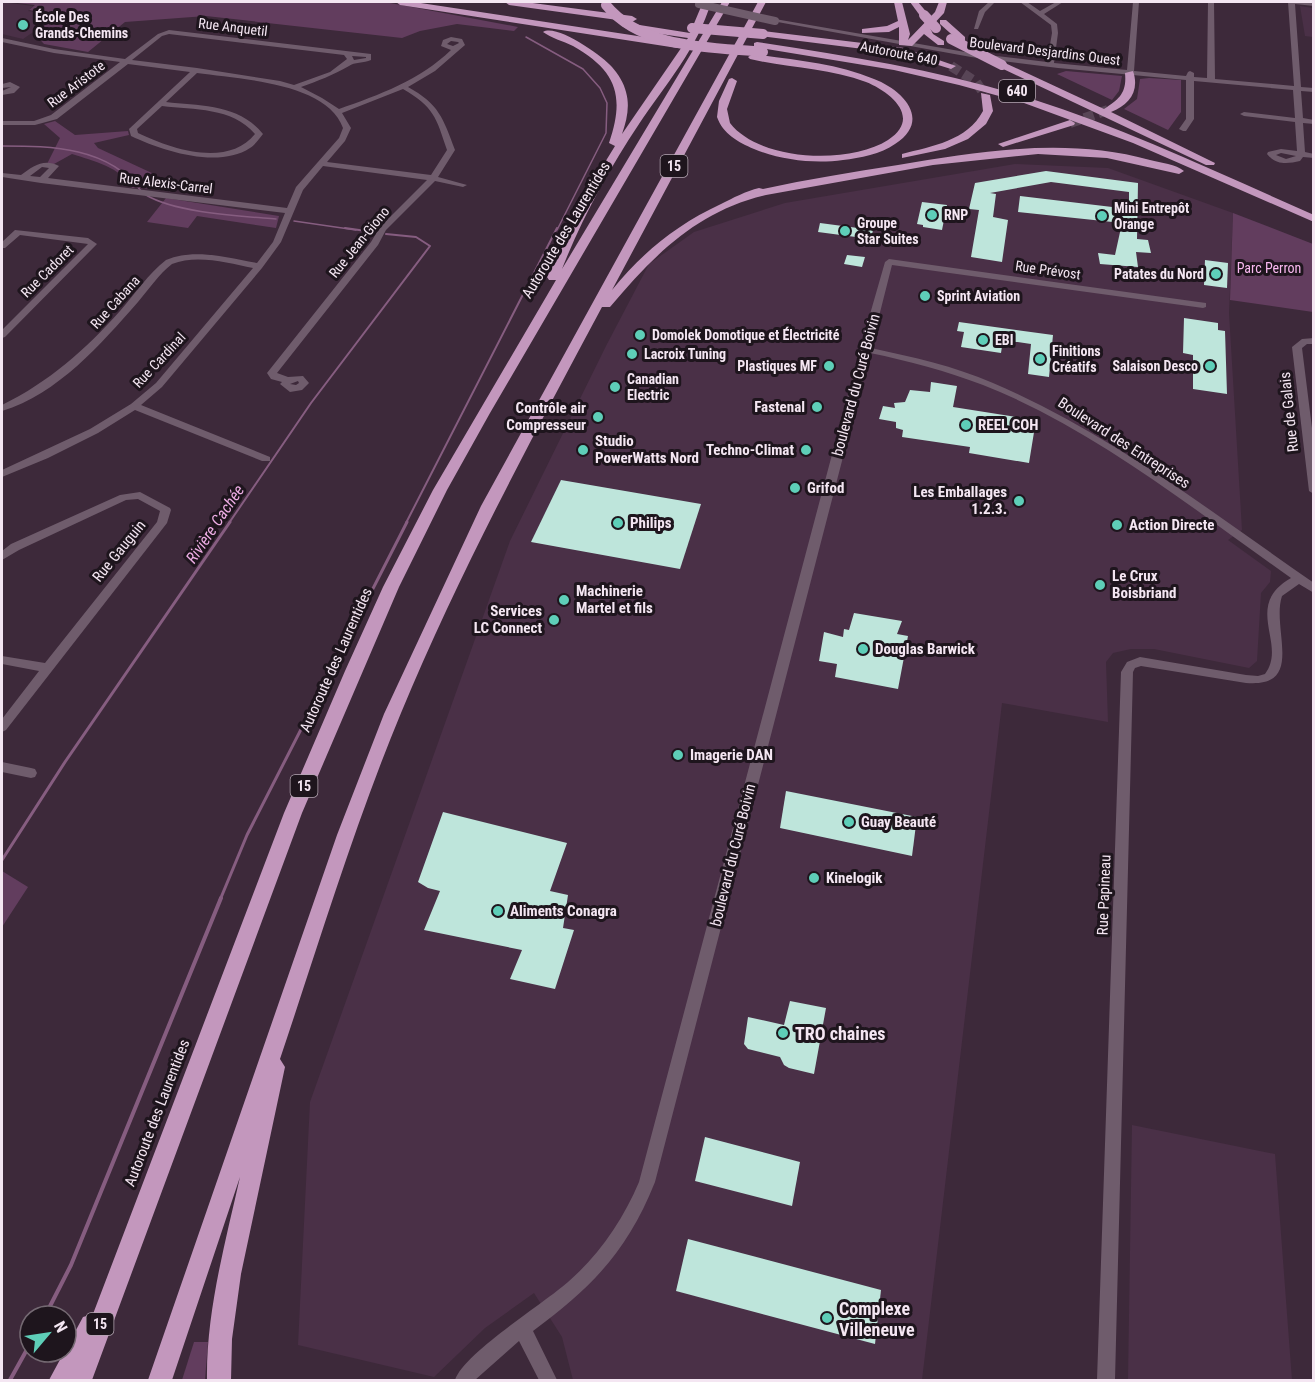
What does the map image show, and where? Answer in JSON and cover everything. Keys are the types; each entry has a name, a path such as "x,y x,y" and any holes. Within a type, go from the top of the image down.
{"highway":[{"path":"400,2 839,72 878,84 896,94 909,112 908,125 893,142 858,155 820,158 772,152 737,136 722,120 722,103 736,73"},
{"name":"Autoroute 640","path":"455,2 690,31"},
{"name":"Autoroute 640","path":"509,2 761,42 902,61 1005,87 1096,119 1314,211"},
{"path":"538,318 562,253 608,166 704,15 701,2"},
{"path":"713,2 713,23"},
{"name":"Autoroute des Laurentides","path":"80,1380 271,868 357,660 440,490 538,318 726,2"},
{"name":"15","path":"160,1380 363,787 431,624 483,516 762,2"},
{"path":"742,63 773,2"},
{"path":"898,2 907,41 939,14 943,2"},
{"path":"914,2 924,15 962,39 978,54"},
{"path":"605,3 619,20 648,34 682,41 761,42 897,49 930,57 951,66"},
{"path":"932,6 946,41"},
{"path":"507,20 572,42 596,57 612,73 621,91 624,106 608,166"},
{"path":"865,31 889,29 902,22"},
{"path":"925,28 929,36 978,54 1161,138 1261,188"},
{"name":"Autoroute 640","path":"761,42 937,76 1019,98 1085,122 1314,219"},
{"path":"1108,110 1122,104 1128,97 1130,70"},
{"path":"584,329 654,250 704,216 790,180 908,155 951,143 971,133 983,121 988,108 985,95"},
{"path":"950,158 1016,141 1070,123"},
{"path":"748,196 818,181 950,158 1030,150 1069,150 1114,155 1182,172 1314,219"},
{"path":"219,1380 220,1339 232,1264 294,984"},
{"path":"61,1380 121,1268"}],"street":[{"path":"701,2 776,19"},
{"path":"976,28 982,11 992,2"},
{"path":"1023,2 1054,24 1051,62"},
{"path":"1041,13 1060,2"},
{"path":"1130,70 1136,2"},
{"path":"1211,2 1211,78"},
{"path":"1286,2 1292,33"},
{"path":"1314,4 1292,2 1292,33 1301,154 1314,156"},
{"name":"Boulevard Desjardins Ouest","path":"776,19 865,31 907,41 946,41 1051,62"},
{"name":"Boulevard Desjardins Ouest","path":"776,19 1051,62 1314,88"},
{"name":"Rue Anquetil","path":"126,61 160,35 169,32 369,55 369,59 361,62 348,62 331,74 295,87"},
{"path":"2,40 54,51 267,80 295,87 338,112 427,76 444,63 459,46"},
{"path":"346,53 351,59 348,62"},
{"name":"Rue Aristote","path":"2,123 35,123 54,117 126,61"},
{"path":"161,104 232,114 245,120 259,134 256,142 246,150 222,156 170,148 147,141 134,134 133,129 196,70"},
{"path":"1183,129 1190,119 1190,75"},
{"path":"2,86 10,84 16,87 2,93"},
{"name":"Rue Jean-Giono","path":"288,380 274,377 272,373 375,243 383,229 433,178 451,150 436,110 427,100 404,87"},
{"name":"Rue Cardinal","path":"2,474 84,436 134,406 159,385 260,266 277,242 299,189 346,132 345,120 338,112"},
{"path":"1244,114 1314,122"},
{"path":"320,163 433,178 463,185"},
{"path":"22,178 40,165 55,166 41,181"},
{"name":"Rue Alexis-Carrel","path":"2,175 289,211"},
{"name":"Rue Cadoret","path":"2,246 18,232 88,241 93,244 2,335"},
{"name":"Rue Cabana","path":"2,408 27,397 77,363 170,261 196,257 260,266"},
{"name":"Rue Prévost","path":"889,262 1203,305"},
{"name":"boulevard du Curé Boivin","path":"464,1380 489,1353 573,1289 602,1259 632,1216 647,1182 889,262"},
{"name":"Rue de Galais","path":"1314,341 1305,341 1297,347 1308,398 1314,491"},
{"name":"Boulevard des Entreprises","path":"865,349 898,355 950,370 1005,391 1051,413 1124,457 1314,589"},
{"path":"134,406 266,459"},
{"name":"Rue Gauguin","path":"2,556 15,547 124,497 140,495 166,510 162,523 2,727"},
{"name":"Rue Papineau","path":"1106,1380 1127,672 1131,665 1140,661 1250,680 1269,677 1276,666 1273,618 1275,599 1281,590 1299,579"},
{"path":"2,660 46,668"},
{"path":"2,767 31,773"},
{"path":"522,1328 548,1380"}],"shaded area":[{"name":"École Des Grands-Chemins","path":"2,2 33,6 28,11 58,15 23,39 2,34"},
{"path":"1300,6 1313,8 1313,37 1305,36"},
{"path":"1015,164 1108,168 1233,213 1229,313 1242,530 1228,540 1271,571 1270,582 1261,593 1257,661 1249,668 1154,649 1131,649 1113,653 1106,662 1108,722 1002,703 922,1380 573,1380 562,1337 534,1293 485,1328 434,1377 298,1345 310,1102 510,541 649,264 694,232 785,203"},
{"path":"1132,1125 1275,1154 1292,1380 1128,1380"}],"green space":[{"path":"9,2 385,2 518,27 514,31 457,24 420,31 402,38 206,16 125,22 88,52 44,44 34,33 59,15 29,10 35,5"},
{"path":"1066,71 1122,76 1119,91 1112,100 1057,74"},
{"path":"1140,79 1181,80 1181,112 1168,130 1124,109 1137,99"},
{"path":"55,121 75,135 128,131 129,135 94,143 98,148 154,174 157,189 132,188 114,170 72,154 54,164 47,164 60,138 44,124"},
{"path":"166,198 279,216 276,228 197,216 188,228 147,222"},
{"name":"Parc Perron","path":"1233,213 1313,244 1313,312 1230,300"},
{"path":"2,871 28,887 2,927"},
{"path":"194,1342 208,1342 205,1380 182,1380"}],"building":[{"name":"Mini Entrepôt Orange","path":"1046,171 1138,183 1137,239 1148,240 1151,253 1136,252 1138,267 1100,264 1098,253 1115,255 1122,223 1018,212 1020,196 1129,209 1129,192 1051,182 990,193 996,194 993,217 1008,220 1002,262 971,257 979,210 969,209 975,183"},
{"name":"RNP","path":"922,202 947,205 942,230 917,224"},
{"name":"Groupe Star Suites","path":"820,223 873,230 871,239 818,232"},
{"path":"847,255 865,257 862,267 844,264"},
{"name":"Patates du Nord","path":"1205,260 1228,263 1227,288 1204,285"},
{"name":"Salaison Desco","path":"1184,318 1218,323 1218,330 1225,331 1227,394 1193,389 1193,355 1183,353"},
{"path":"959,322 1053,335 1049,377 1028,374 1031,344 1003,340 1001,353 961,347 964,332 957,331"},
{"name":"REEL COH","path":"931,382 957,386 953,407 1036,420 1029,463 969,453 970,447 902,437 903,430 896,428 896,422 879,419 883,406 895,408 894,403 905,402 910,390 930,392"},
{"name":"Philips","path":"561,480 701,504 680,569 531,542"},
{"name":"Douglas Barwick","path":"854,613 902,621 897,634 908,636 898,689 835,677 837,664 819,661 824,632 843,637 844,629 849,630"},
{"name":"Guay Beauté","path":"786,791 917,817 912,856 780,828"},
{"name":"Aliments Conagra","path":"443,812 567,843 550,891 568,895 563,928 574,930 555,989 510,979 522,950 424,930 440,891 418,882"},
{"name":"TRO chaines","path":"790,1001 826,1008 814,1074 789,1068 784,1065 780,1057 748,1049 744,1044 748,1017 784,1025"},
{"path":"705,1137 800,1162 792,1206 695,1181"},
{"name":"Complexe Villeneuve","path":"688,1239 881,1290 875,1344 676,1291"}],"waterway":[{"path":"526,37 583,69 600,88 607,103 606,133 557,230"},
{"name":"Rivière Cachée","path":"2,146 60,149 96,157 113,165 128,176 141,191"},
{"name":"Rivière Cachée","path":"146,195 191,210 276,219"},
{"name":"Rivière Cachée","path":"294,221 356,230"},
{"name":"Rivière Cachée","path":"345,228 373,232"},
{"path":"406,523 557,228"},
{"name":"Rivière Cachée","path":"229,523 311,403 430,246 416,237 386,234"},
{"name":"Rivière Cachée","path":"2,860 65,762 230,522"},
{"path":"220,900 247,835 407,522"},
{"path":"51,1304 71,1265 221,898"},
{"path":"10,1380 19,1364"}],"tunnel":[{"path":"951,66 976,82 985,95"},
{"path":"1070,123 1108,110"}],"place":[{"name":"École Des Grands-Chemins","path":"23,25"},
{"name":"RNP","path":"932,215"},
{"name":"Mini Entrepôt Orange","path":"1102,216"},
{"name":"Groupe Star Suites","path":"845,231"},
{"name":"Patates du Nord","path":"1216,274"},
{"name":"Sprint Aviation","path":"925,296"},
{"name":"Domolek Domotique et Électricité","path":"640,335"},
{"name":"EBI","path":"983,340"},
{"name":"Lacroix Tuning","path":"632,354"},
{"name":"Finitions Créatifs","path":"1040,359"},
{"name":"Plastiques MF","path":"829,366"},
{"name":"Salaison Desco","path":"1210,366"},
{"name":"Canadian Electric","path":"615,387"},
{"name":"Fastenal","path":"817,407"},
{"name":"Contrôle air Compresseur","path":"598,417"},
{"name":"REEL COH","path":"966,425"},
{"name":"Studio PowerWatts Nord","path":"583,450"},
{"name":"Techno-Climat","path":"806,450"},
{"name":"Grifod","path":"795,488"},
{"name":"Les Emballages 1.2.3.","path":"1019,501"},
{"name":"Philips","path":"618,523"},
{"name":"Action Directe","path":"1117,525"},
{"name":"Le Crux Boisbriand","path":"1100,585"},
{"name":"Machinerie Martel et fils","path":"564,600"},
{"name":"Services LC Connect","path":"554,620"},
{"name":"Douglas Barwick","path":"863,649"},
{"name":"Imagerie DAN","path":"678,755"},
{"name":"Guay Beauté","path":"849,822"},
{"name":"Kinelogik","path":"814,878"},
{"name":"Aliments Conagra","path":"498,911"},
{"name":"TRO chaines","path":"783,1033"},
{"name":"Complexe Villeneuve","path":"827,1318"}]}
